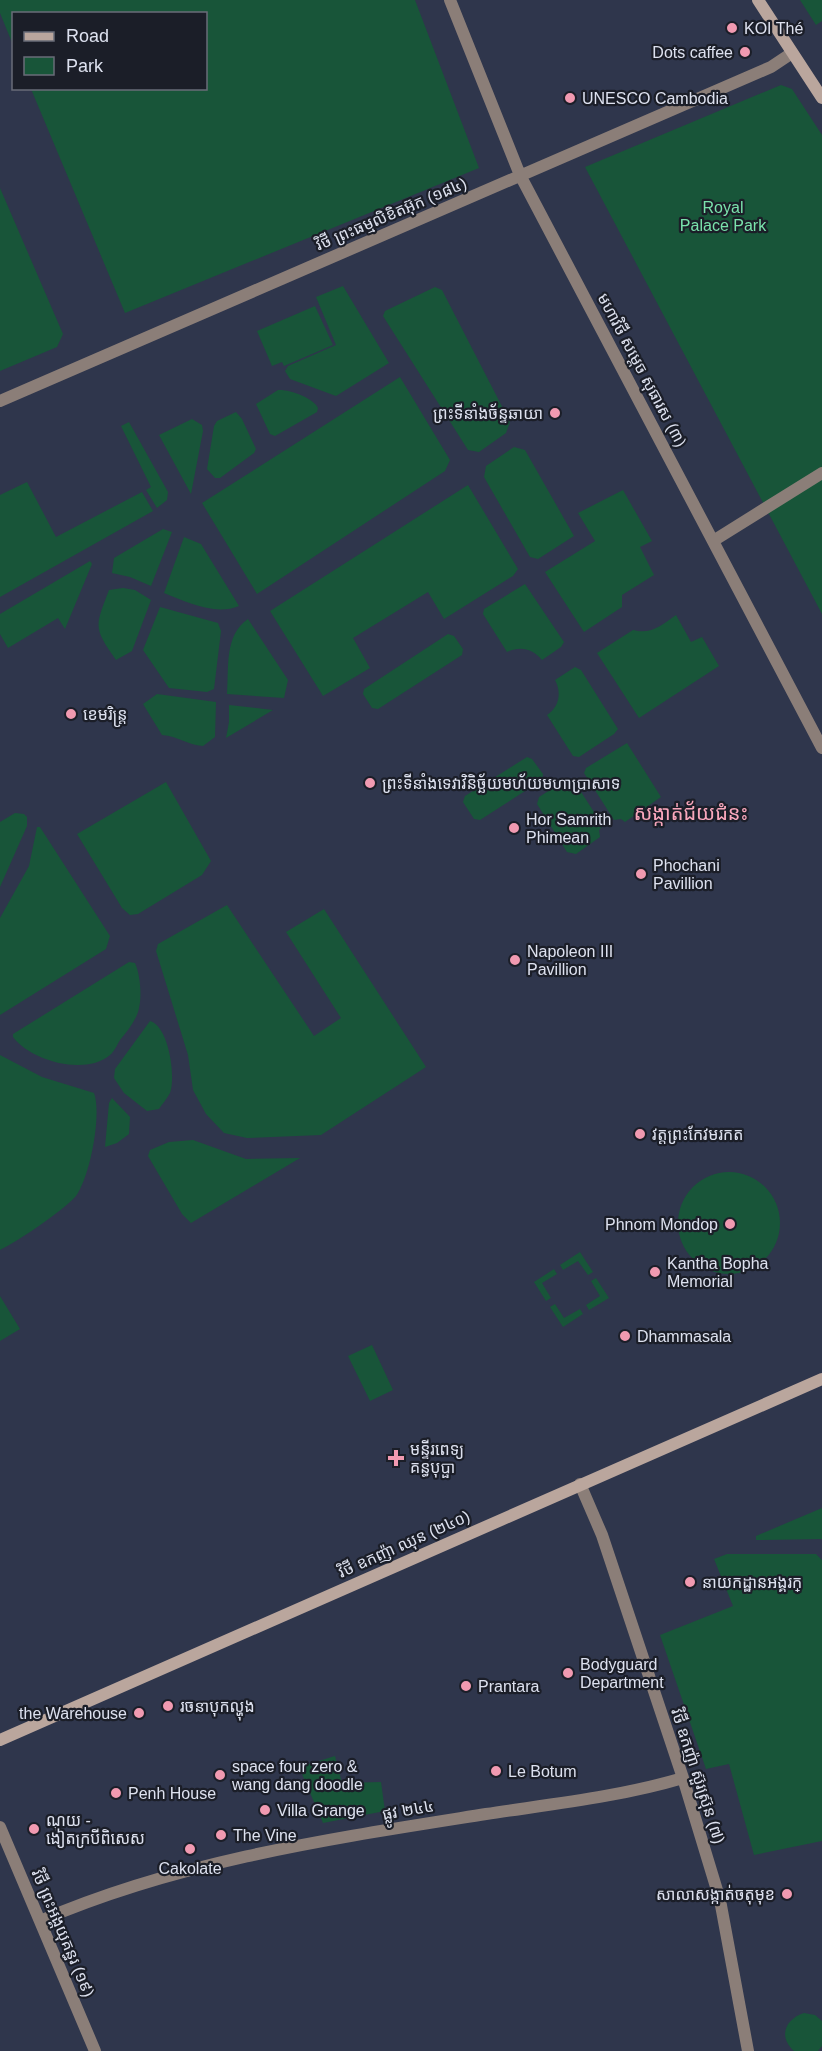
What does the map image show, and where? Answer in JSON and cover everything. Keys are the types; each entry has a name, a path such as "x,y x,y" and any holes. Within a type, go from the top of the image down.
{"street":[{"name":"មហាវិថី សម្តេច សុធារស (៣)","path":"450,0 519,175 822,748"},
{"path":"758,0 822,98"},
{"name":"វិថី ព្រះធម្មលិខិតអ៊ុក (១៨៤)","path":"0,401 771,67 792,53"},
{"path":"713,542 822,473"},
{"name":"វិថី ឧកញ៉ា ឈុន (២៤០)","path":"0,1740 822,1379"},
{"name":"វិថី ឧកញ៉ា ស៊ួរស៊្រុន (៧)","path":"580,1484 594,1512 683,1778 720,1900 748,2051"},
{"name":"ផ្លូវ ២៤៤","path":"40,1921 80,1904 215,1863 426,1824 645,1789 683,1778"},
{"name":"វិថី ព្រះអង្គយុគន្ធរ (១៩)","path":"0,1827 95,2051"}],"green space":[{"path":"0,0 415,0 479,168 125,313 31,90 207,90 207,12 12,12 12,43 0,13"},
{"path":"800,0 822,0 822,21 816,25"},
{"name":"Royal Palace Park","path":"781,85 792,89 822,135 822,614 585,167"},
{"path":"0,188 63,334 57,347 0,371"},
{"path":"343,286 389,363 336,396 290,379 285,371 288,366 336,345 316,297"},
{"path":"435,287 442,290 510,422 506,433 479,452 468,450 383,316 385,311"},
{"path":"315,306 333,345 284,366 282,362 272,366 257,331"},
{"path":"400,377 450,460 445,471 257,594 202,503"},
{"path":"278,390 301,395 316,404 318,408 317,412 275,436 270,434 256,404"},
{"path":"236,412 242,419 256,449 254,453 220,478 215,478 207,469 214,426 217,421"},
{"path":"192,419 202,425 203,431 191,494 159,435"},
{"path":"129,422 168,492 167,500 157,508 146,490 151,487 121,426"},
{"path":"514,447 525,450 574,536 538,559 530,557 484,477 486,466"},
{"path":"27,482 56,537 142,492 153,511 0,597 0,495"},
{"path":"468,485 518,569 513,576 444,619 428,592 353,638 370,668 323,696 270,611"},
{"path":"623,490 652,541 640,547 654,575 622,595 622,607 584,632 545,572 595,541 578,513"},
{"path":"163,529 172,532 151,586 130,577 112,573 114,558"},
{"path":"184,537 201,544 239,606 230,609 211,609 164,593"},
{"path":"90,561 92,564 65,629 58,618 8,648 0,634 0,614"},
{"path":"525,584 564,642 561,647 542,660 526,649 507,652 483,614 484,609"},
{"path":"123,588 135,590 151,600 132,651 116,660 100,633 99,620 109,590"},
{"path":"160,607 218,623 221,631 214,689 207,692 169,688 143,650"},
{"path":"676,615 691,642 702,637 719,666 639,718 597,653 633,630 651,630"},
{"path":"248,619 288,680 284,698 227,694 231,643 240,626"},
{"path":"448,634 454,636 463,649 462,655 378,709 372,708 363,694 364,689"},
{"path":"575,667 581,670 618,729 579,757 573,756 547,715 557,704 559,695 555,680"},
{"path":"157,694 216,702 215,737 203,746 162,735 143,704"},
{"path":"229,705 273,710 226,738"},
{"path":"627,743 661,797 625,822 621,819 614,820 584,773 586,768"},
{"path":"527,757 532,759 543,774 542,780 480,820 474,819 463,802 465,796"},
{"path":"567,779 574,781 603,826 599,830 600,837 576,854 567,852 537,804 539,797"},
{"path":"166,782 211,861 202,875 138,914 130,915 122,908 77,834"},
{"path":"15,813 24,814 27,817 27,826 0,887 0,822"},
{"path":"37,827 40,827 110,936 106,949 0,1015 0,918 29,866"},
{"path":"227,905 314,1036 341,1018 286,932 324,909 426,1067 321,1135 247,1138 224,1133 206,1114 193,1090 188,1055 156,951 158,944"},
{"path":"129,962 135,963 137,969 140,982 140,1005 133,1023 110,1055 87,1064 59,1063 32,1053 13,1037 13,1034"},
{"path":"150,1021 157,1025 166,1042 171,1065 172,1086 159,1109 147,1111 124,1093 114,1078 115,1069"},
{"path":"0,1055 42,1077 94,1093 97,1115 90,1161 76,1196 40,1225 0,1250"},
{"path":"112,1098 130,1117 129,1134 117,1143 105,1147 109,1103"},
{"path":"193,1140 246,1159 300,1158 191,1223 182,1214 148,1156 150,1150 169,1142"},
{"path":"729,1172 748,1176 765,1187 776,1204 780,1223 776,1242 765,1259 748,1270 729,1274 710,1270 693,1259 682,1242 678,1223 682,1204 693,1187 710,1176"},
{"path":"580,1252 593,1272 588,1275 578,1261 563,1270 560,1265"},
{"path":"554,1269 557,1274 542,1283 551,1298 546,1301 534,1282"},
{"path":"596,1278 609,1298 589,1310 586,1305 600,1296 591,1281"},
{"path":"0,1296 20,1329 0,1341"},
{"path":"555,1304 564,1318 580,1309 583,1314 563,1327 550,1307"},
{"path":"372,1345 393,1390 370,1401 348,1356"},
{"path":"822,1508 822,1539 756,1540 756,1536"},
{"path":"727,1554 816,1554 822,1560 822,1841 754,1855 729,1764 706,1769 660,1635 733,1606 714,1559"},
{"path":"335,1756 342,1783 381,1782 385,1811 323,1823 299,1767"},
{"path":"804,2013 815,2015 822,2021 822,2046 818,2051 794,2051 786,2040 788,2024"}],"place":[{"name":"KOI Thé","path":"732,28"},
{"name":"Dots caffee","path":"745,52"},
{"name":"UNESCO Cambodia","path":"570,98"},
{"name":"ព្រះទីនាំងច័ន្ទឆាយា","path":"555,413"},
{"name":"ខេមរិន្រ្ត","path":"71,714"},
{"name":"ព្រះទីនាំងទេវាវិនិច្ឆ័យមហ័យមហាប្រាសាទ","path":"370,783"},
{"name":"Hor Samrith Phimean","path":"514,828"},
{"name":"Phochani Pavillion","path":"641,874"},
{"name":"Napoleon III Pavillion","path":"515,960"},
{"name":"វត្តព្រះកែវមរកត","path":"640,1134"},
{"name":"Phnom Mondop","path":"730,1224"},
{"name":"Kantha Bopha Memorial","path":"655,1272"},
{"name":"Dhammasala","path":"625,1336"},
{"name":"មន្ទីរពេទ្យ គន្ធបុប្ផា","path":"396,1458"},
{"name":"នាយកដ្ឋានអង្គរក្","path":"690,1582"},
{"name":"Bodyguard Department","path":"568,1673"},
{"name":"Prantara","path":"466,1686"},
{"name":"រចនាបុកល្ហុង","path":"168,1706"},
{"name":"the Warehouse","path":"139,1713"},
{"name":"Le Botum","path":"496,1771"},
{"name":"space four zero & wang dang doodle","path":"220,1775"},
{"name":"Penh House","path":"116,1793"},
{"name":"Villa Grange","path":"265,1810"},
{"name":"ណុយ - ងៀតក្របីពិសេស","path":"34,1829"},
{"name":"The Vine","path":"221,1835"},
{"name":"Cakolate","path":"190,1849"},
{"name":"សាលាសង្កាត់ចតុមុខ","path":"787,1894"}],"district":[{"name":"សង្កាត់ជ័យជំនះ","path":"691,813"}]}
